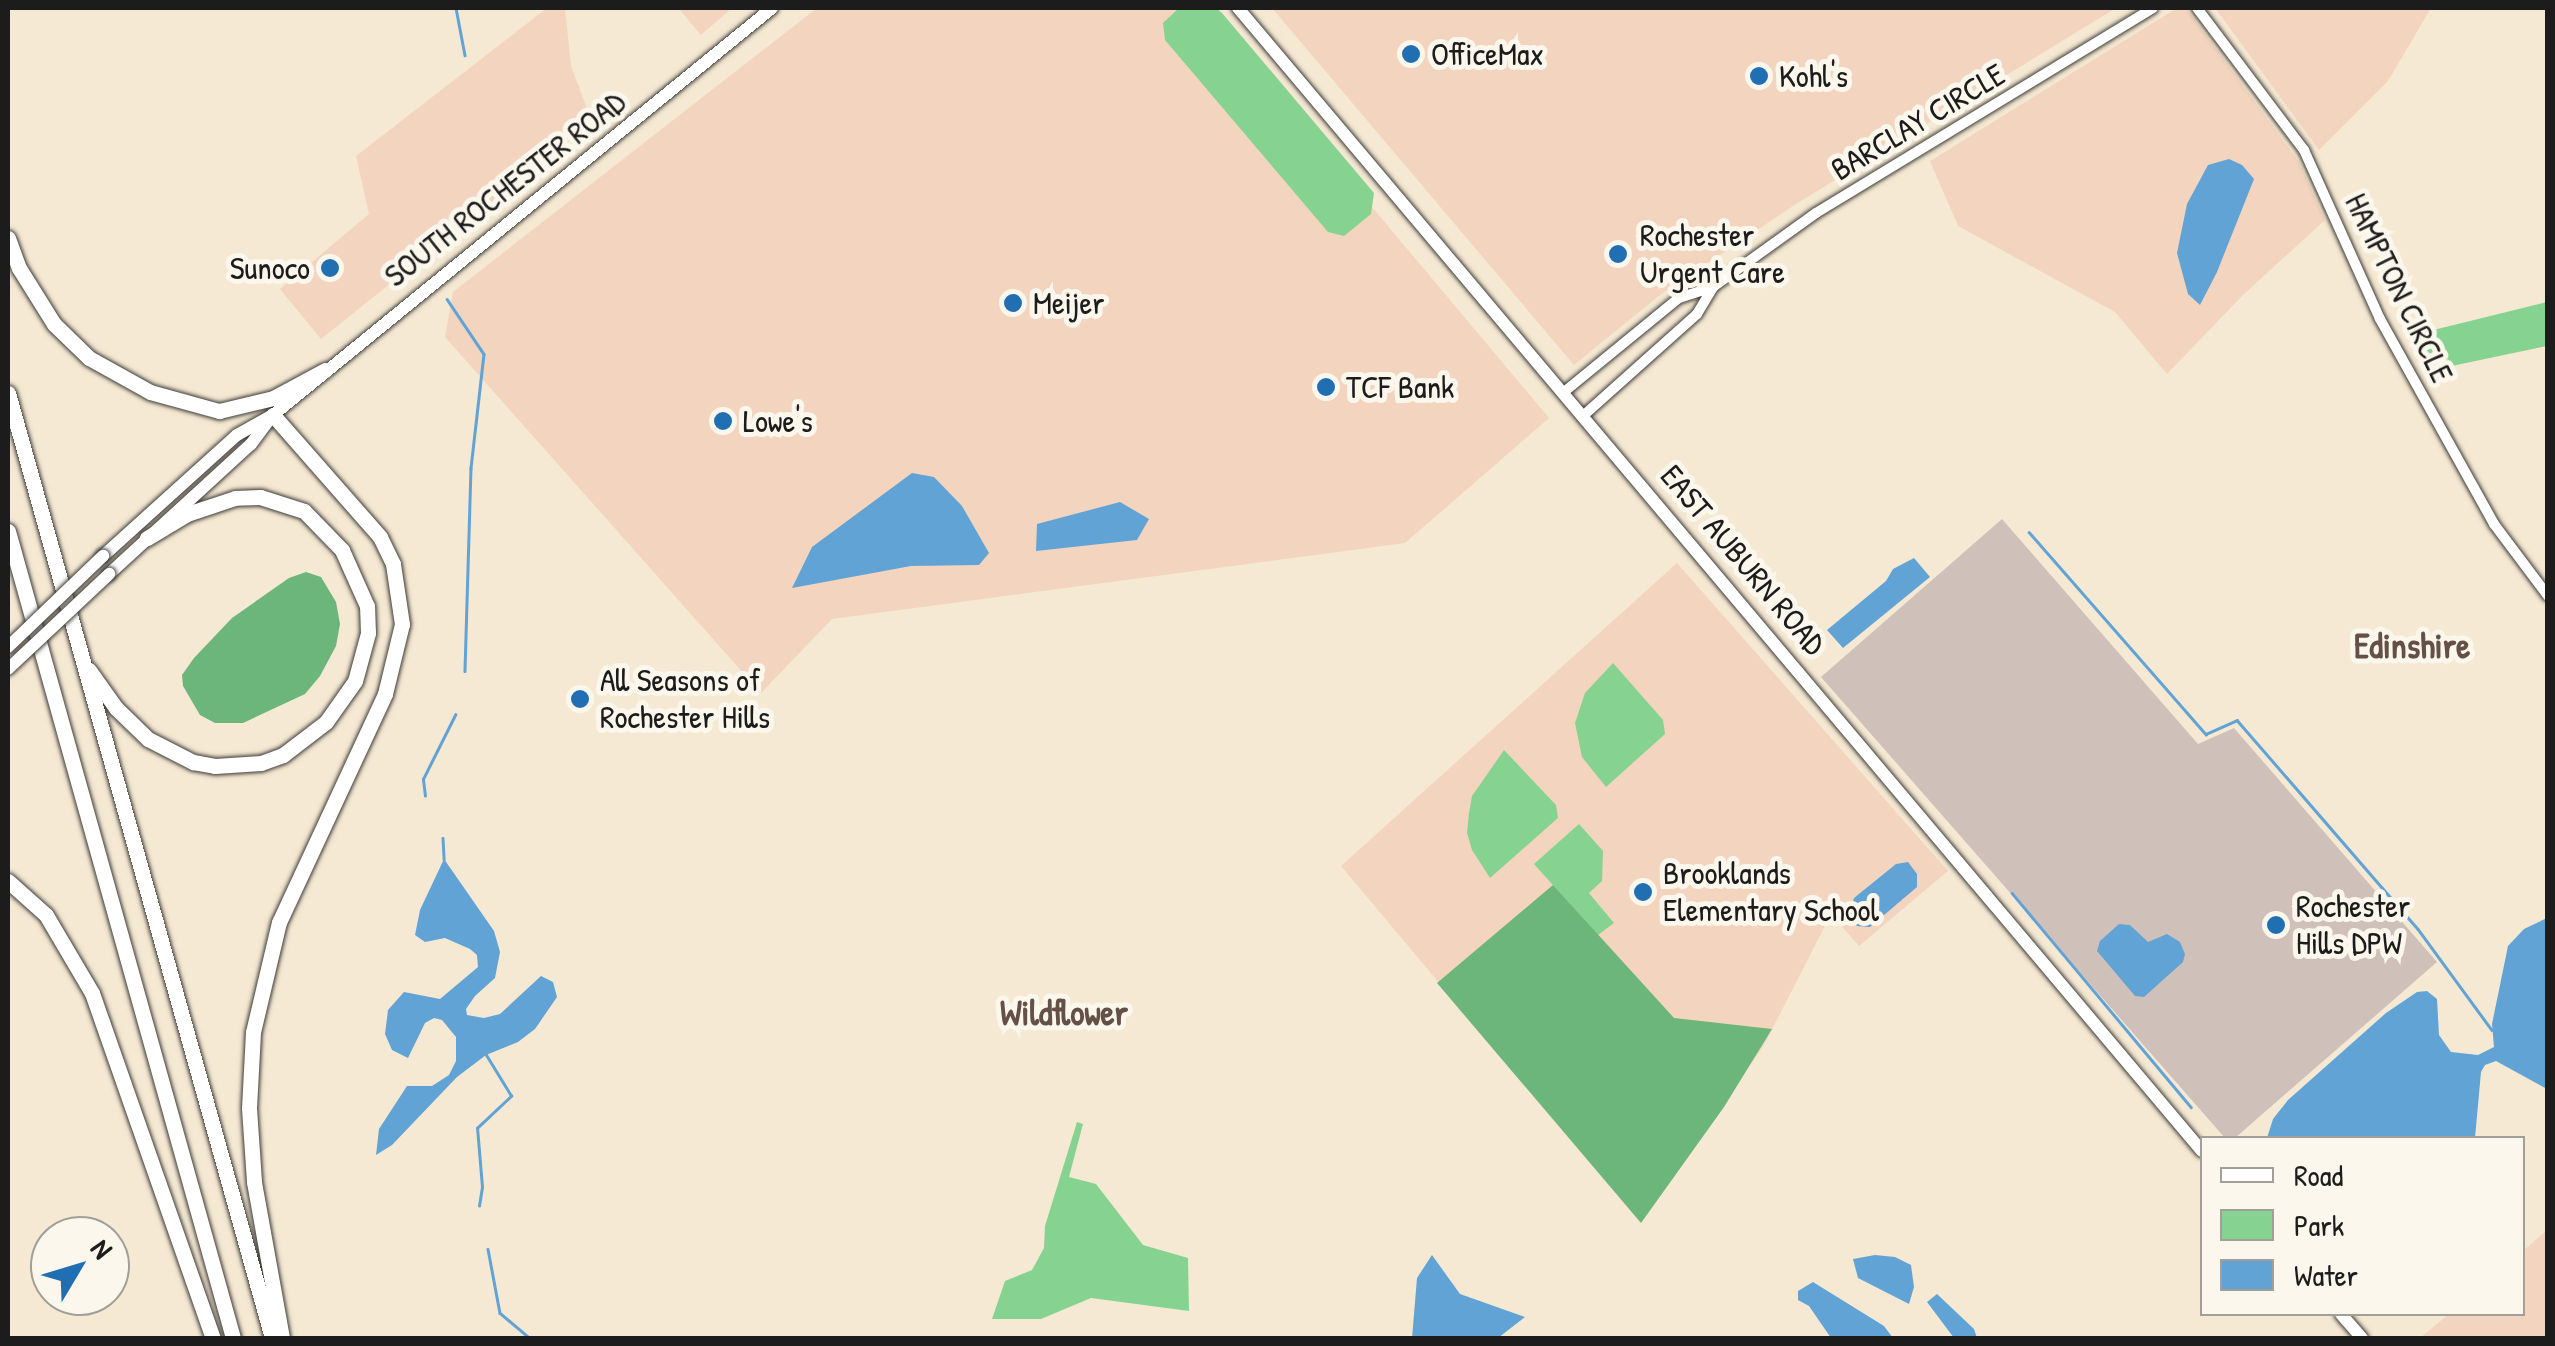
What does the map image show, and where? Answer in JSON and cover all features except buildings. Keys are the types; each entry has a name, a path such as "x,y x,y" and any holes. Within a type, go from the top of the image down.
{"highway":[{"path":"8,238 19,268 54,324 89,358 150,392 219,411 273,398 325,370"},
{"path":"8,393 272,1338"},
{"path":"273,415 380,536 393,564 402,624 385,694 279,922 253,1032 249,1108 254,1182 282,1338"},
{"path":"81,656 116,708 148,739 193,762 215,766 261,763 283,755 326,722 354,681 368,633 368,606 342,550 304,512 260,497 235,498 187,514 146,538"},
{"path":"8,530 234,1338"},
{"path":"8,556 20,575"},
{"path":"8,880 46,914 92,993 213,1338"}],"main road":[{"name":"SOUTH ROCHESTER ROAD","path":"8,646 237,435 273,415 772,8"},
{"name":"EAST AUBURN ROAD","path":"1238,8 2200,1149"},
{"name":"SOUTH ROCHESTER ROAD","path":"8,669 251,444 273,415"},
{"path":"2343,1316 2362,1338"}],"street":[{"name":"BARCLAY CIRCLE","path":"1564,392 1679,298 1714,287 1816,213 2153,8"},
{"name":"HAMPTON CIRCLE","path":"2198,8 2304,150 2380,319 2494,524 2548,596"},
{"name":"BARCLAY CIRCLE","path":"1584,414 1697,314 1714,287"}],"shaded area":[{"path":"547,8 565,8 571,66 592,122 321,339 280,289 369,214 356,156"},
{"path":"678,8 732,8 701,35"},
{"path":"817,8 1205,8 1549,418 1405,543 832,619 761,693 445,337 453,292"},
{"path":"1272,8 2116,8 1796,204 1660,295 1574,365"},
{"path":"2177,8 2186,8 2299,162 2325,220 2243,295 2167,374 2115,312 1958,226 1930,161"},
{"path":"2215,8 2431,8 2388,81 2319,150"},
{"path":"2002,519 2198,744 2234,728 2437,962 2237,1136 2223,1136 1821,677"},
{"name":"Brooklands Elementary School","path":"1677,563 1948,871 1859,946 1831,914 1764,1045 1641,1223 1341,866"},
{"path":"2547,1230 2547,1338 2420,1338 2447,1316 2525,1316 2525,1249"}],"green space":[{"path":"1179,8 1216,8 1222,13 1374,193 1371,214 1344,236 1328,232 1165,40 1163,23"},
{"path":"2547,302 2547,346 2428,371 2409,336"},
{"path":"306,572 321,577 336,602 340,624 336,646 320,676 305,694 243,723 215,723 200,715 183,686 182,675 194,658 232,618 289,578"},
{"path":"1613,663 1663,720 1665,734 1606,787 1582,757 1575,723 1585,693"},
{"path":"1504,750 1556,805 1558,818 1490,878 1472,850 1467,833 1469,813 1472,796"},
{"path":"1579,824 1603,851 1602,881 1589,893 1614,923 1598,935 1534,864"},
{"path":"1553,885 1674,1018 1772,1029 1724,1107 1641,1223 1437,983"},
{"path":"1077,1122 1083,1124 1069,1177 1096,1184 1143,1245 1188,1258 1189,1311 1091,1298 1041,1319 992,1319 1005,1281 1032,1270 1044,1248 1045,1226"}],"water":[{"path":"2229,159 2242,165 2254,179 2200,305 2188,294 2177,253 2187,204 2208,165"},
{"path":"912,473 934,477 962,506 989,553 979,565 911,566 792,588 812,547"},
{"path":"1120,502 1149,519 1137,540 1036,551 1037,524"},
{"path":"1914,558 1930,577 1843,648 1827,630 1886,581 1893,569"},
{"path":"444,859 494,931 500,952 495,978 475,996 466,1009 467,1015 484,1018 500,1014 541,976 553,982 557,997 535,1029 518,1042 486,1055 457,1077 392,1145 376,1155 379,1129 407,1086 432,1086 449,1075 456,1061 456,1037 442,1020 434,1018 425,1023 408,1058 392,1050 385,1034 388,1010 404,992 440,999 478,967 477,955 470,949 445,938 425,942 415,935 420,910"},
{"path":"1908,862 1917,874 1917,887 1870,927 1857,926 1849,917 1854,898 1896,864"},
{"path":"2547,918 2547,1089 2496,1061 2485,1065 2481,1072 2475,1136 2268,1136 2273,1119 2288,1100 2386,1013 2417,992 2427,991 2437,999 2439,1035 2451,1052 2478,1055 2494,1047 2492,1024 2508,946 2524,929"},
{"path":"2119,924 2130,925 2148,942 2167,934 2180,942 2185,954 2183,962 2144,997 2135,996 2097,951 2100,941"},
{"path":"1432,1255 1460,1294 1525,1317 1498,1338 1412,1338 1417,1278"},
{"path":"1895,1257 1911,1265 1914,1287 1909,1304 1858,1278 1853,1259"},
{"path":"1813,1282 1884,1326 1893,1338 1831,1338 1809,1306 1798,1300 1798,1291"},
{"path":"1937,1294 1974,1329 1977,1338 1954,1338 1927,1302"}],"waterway":[{"path":"456,8 465,55"},
{"path":"447,299 484,354 471,468 465,671"},
{"path":"2029,532 2206,734 2237,720 2418,929 2492,1030"},
{"path":"425,796 423,779 455,715"},
{"path":"443,838 444,859"},
{"path":"2012,893 2191,1107"},
{"path":"479,1206 482,1187 477,1128 511,1096 486,1055"},
{"path":"488,1249 500,1313 530,1338"}],"place":[{"name":"OfficeMax","path":"1411,54"},
{"name":"Kohl's","path":"1759,76"},
{"name":"Rochester Urgent Care","path":"1618,254"},
{"name":"Sunoco","path":"330,268"},
{"name":"Meijer","path":"1013,303"},
{"name":"TCF Bank","path":"1326,387"},
{"name":"Lowe's","path":"723,421"},
{"name":"All Seasons of Rochester Hills","path":"580,699"},
{"name":"Brooklands Elementary School","path":"1643,892"},
{"name":"Rochester Hills DPW","path":"2276,925"}],"district":[{"name":"Edinshire","path":"2412,646"},
{"name":"Wildflower","path":"1064,1013"}]}
